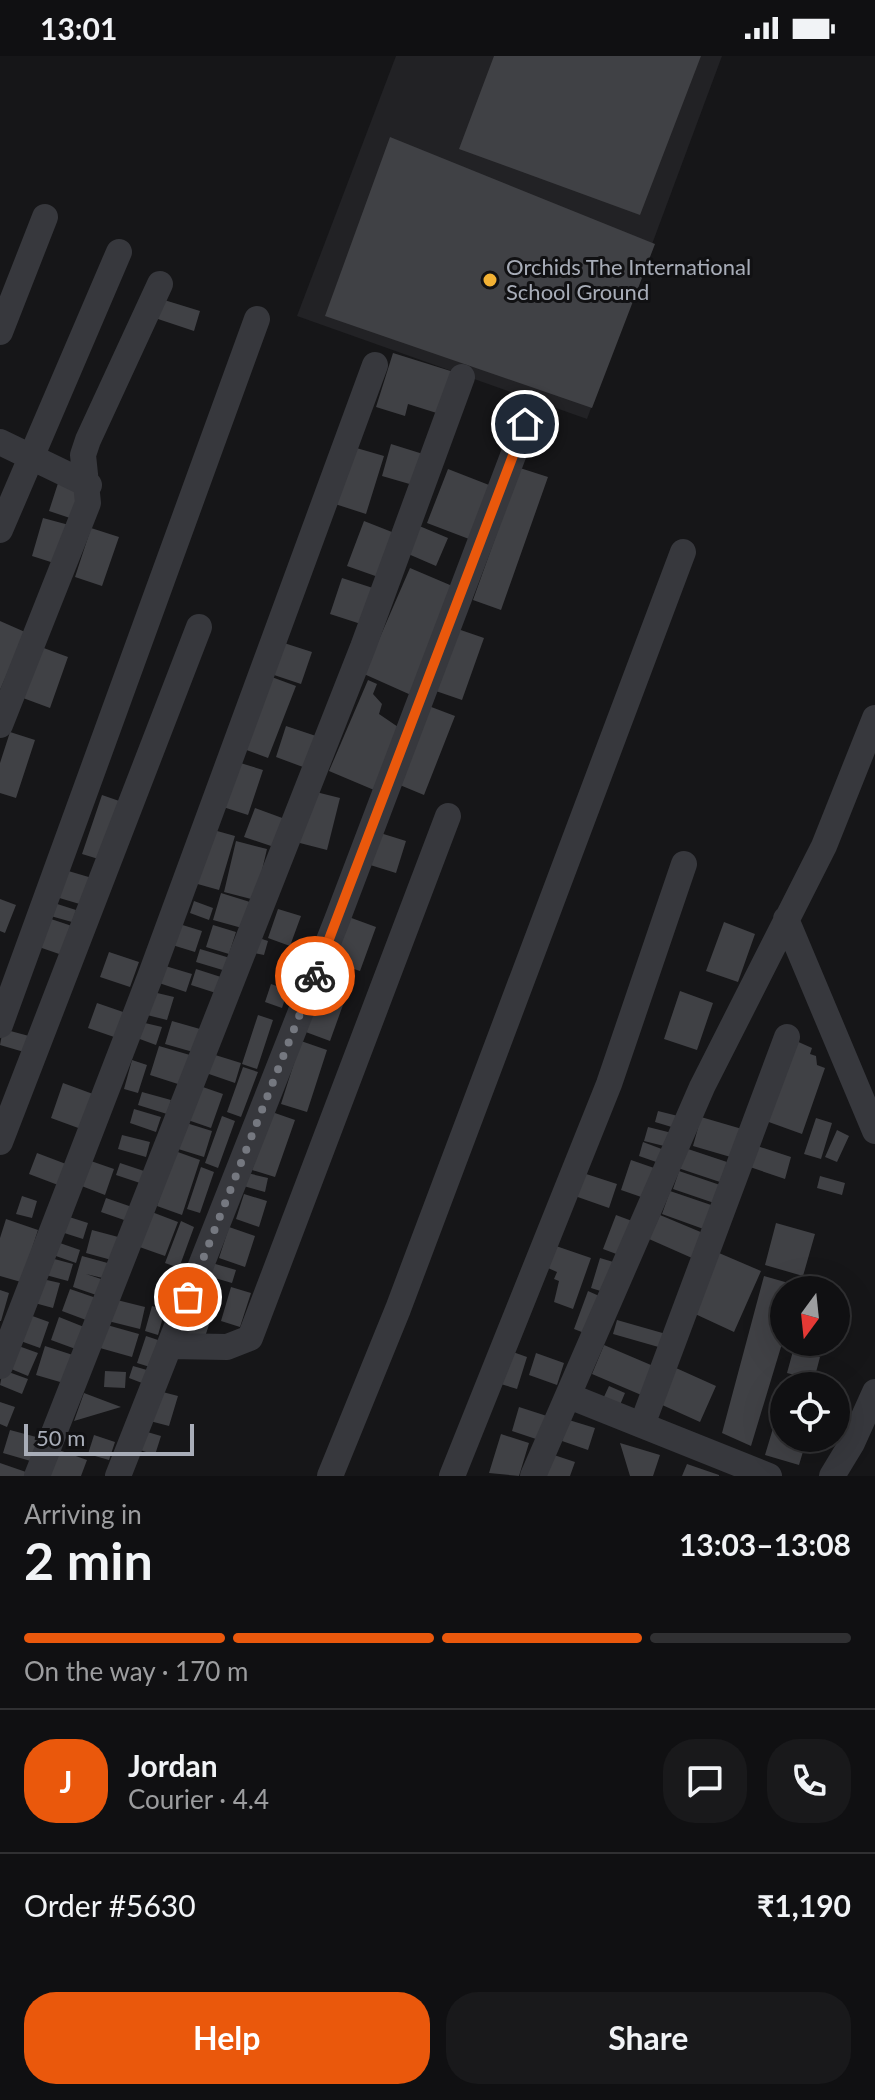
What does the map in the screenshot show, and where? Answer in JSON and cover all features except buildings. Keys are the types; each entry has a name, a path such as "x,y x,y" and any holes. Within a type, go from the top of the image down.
{"street":[{"path":"0,332 45,217"},
{"path":"0,530 119,252"},
{"path":"0,725 88,503 89,485 83,455 88,440 160,284"},
{"path":"0,1025 257,319"},
{"path":"0,1366 150,977 375,365"},
{"path":"37,1476 358,662 462,377"},
{"path":"118,1476 331,934 525,424"},
{"path":"0,442 89,485"},
{"path":"330,1476 398,1309 683,552"},
{"path":"0,1142 199,627"},
{"path":"533,1476 702,1087 824,846 875,718"},
{"path":"169,1346 227,1347 250,1338 448,816"},
{"path":"452,1476 609,1084 684,864"},
{"path":"786,919 875,1131"},
{"path":"642,1425 787,1037"},
{"path":"832,1476 852,1443 875,1392"},
{"path":"569,1396 769,1476"}],"shaded area":[{"path":"396,56 722,56 587,419 297,316"}],"way so far":[{"path":"188,1297 315,976"}],"place":[{"name":"Orchids The International School Ground","path":"490,280"}],"route":[{"path":"315,976 525,424"}]}
